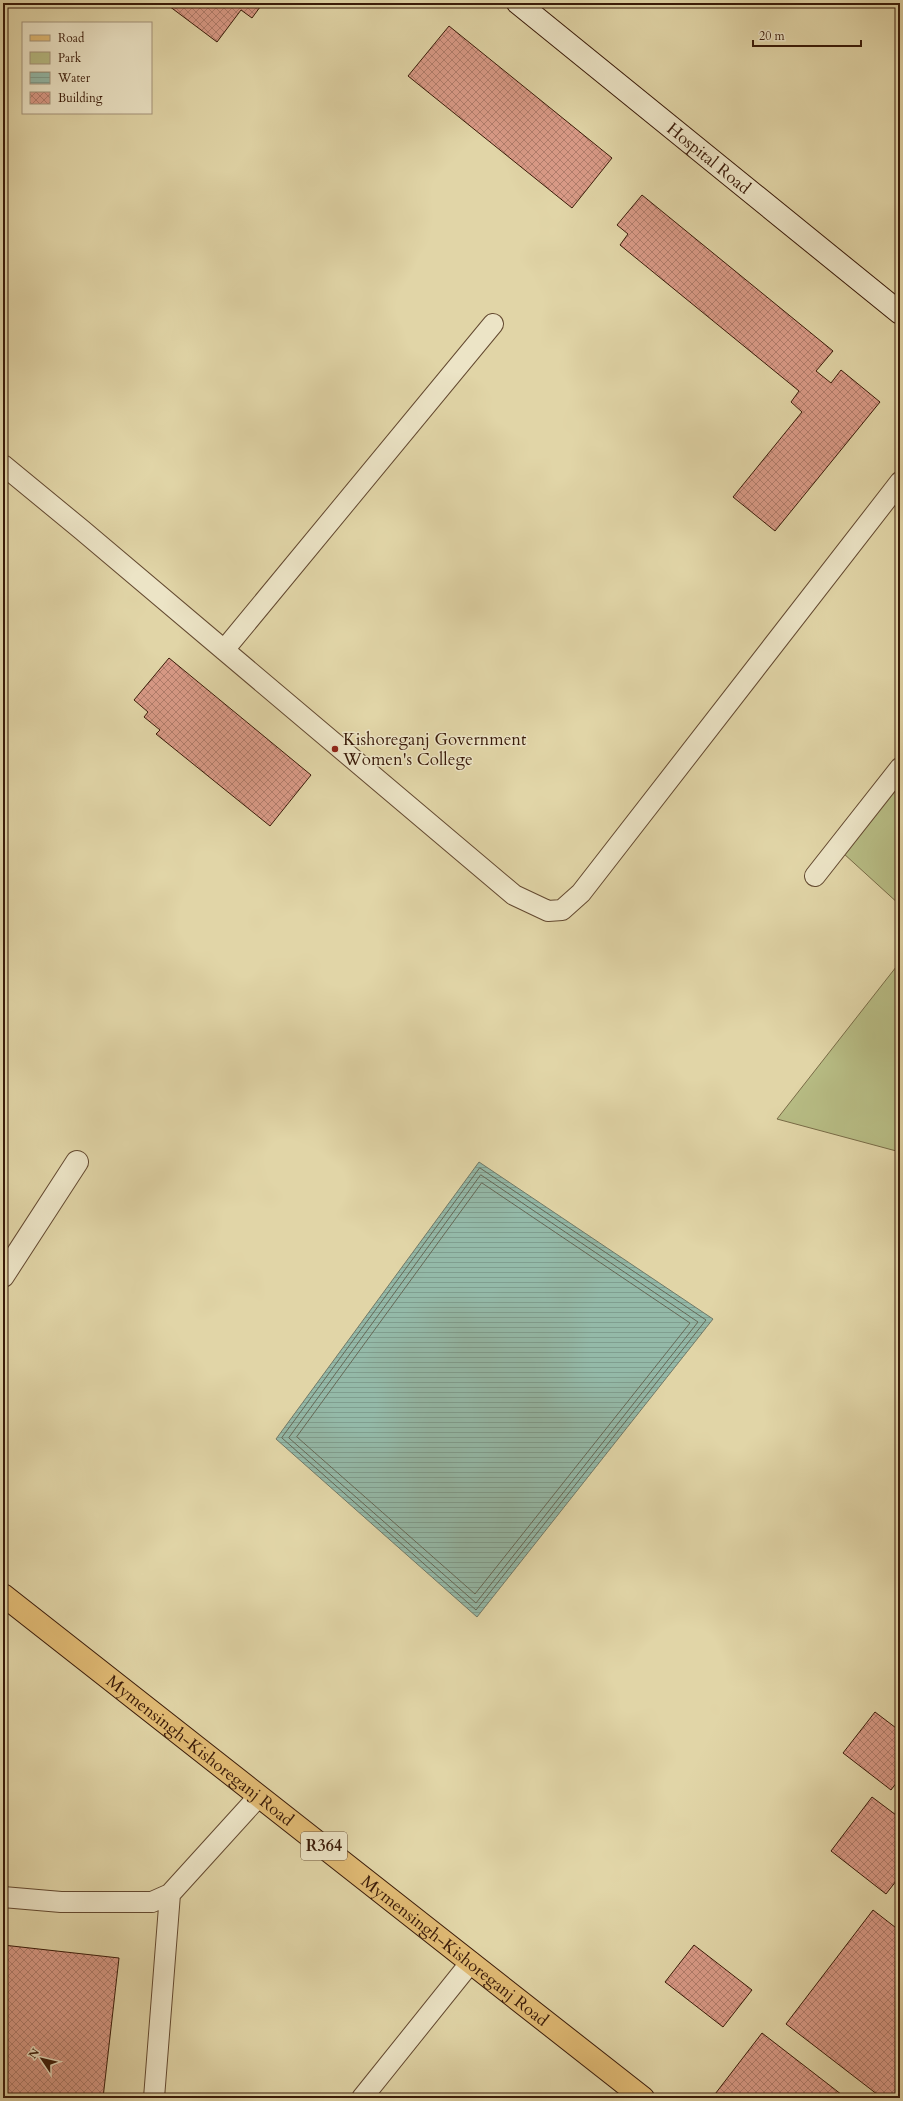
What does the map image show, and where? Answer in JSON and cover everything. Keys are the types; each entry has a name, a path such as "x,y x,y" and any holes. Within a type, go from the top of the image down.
{"main road":[{"name":"Mymensingh-Kishoreganj Road","path":"3,1596 643,2098"}],"street":[{"name":"Hospital Road","path":"518,3 900,314"},
{"path":"3,1276 77,1162"}],"lane":[{"path":"224,650 493,324"},
{"path":"3,465 514,895 548,911 562,910 585,887 900,482"},
{"path":"815,876 900,768"},
{"path":"3,1897 61,1902 152,1902 170,1894 259,1796"},
{"path":"154,2098 170,1894"},
{"path":"362,2098 471,1962"}],"green space":[{"path":"900,783 900,905 843,853"},
{"path":"900,962 900,1152 777,1119"}],"water":[{"path":"479,1162 713,1319 477,1617 276,1439"}],"building":[{"path":"165,3 263,3 252,18 241,10 217,42"},
{"path":"449,26 612,158 572,208 408,76"},
{"path":"642,195 833,351 816,371 831,383 841,370 880,402 775,531 733,497 802,412 791,402 799,391 620,245 628,234 617,225"},
{"path":"169,658 311,775 270,826 156,734 160,730 144,717 148,712 134,700"},
{"path":"875,1712 900,1731 900,1778 891,1790 843,1753"},
{"path":"872,1797 900,1818 900,1876 886,1894 831,1851"},
{"path":"873,1910 900,1931 900,2095 898,2098 882,2098 786,2024"},
{"path":"3,1945 119,1958 103,2098 3,2098"},
{"path":"694,1945 752,1990 723,2027 665,1982"},
{"path":"762,2033 846,2098 712,2098"}],"place":[{"name":"Kishoreganj Government Women's College","path":"335,749"}]}
